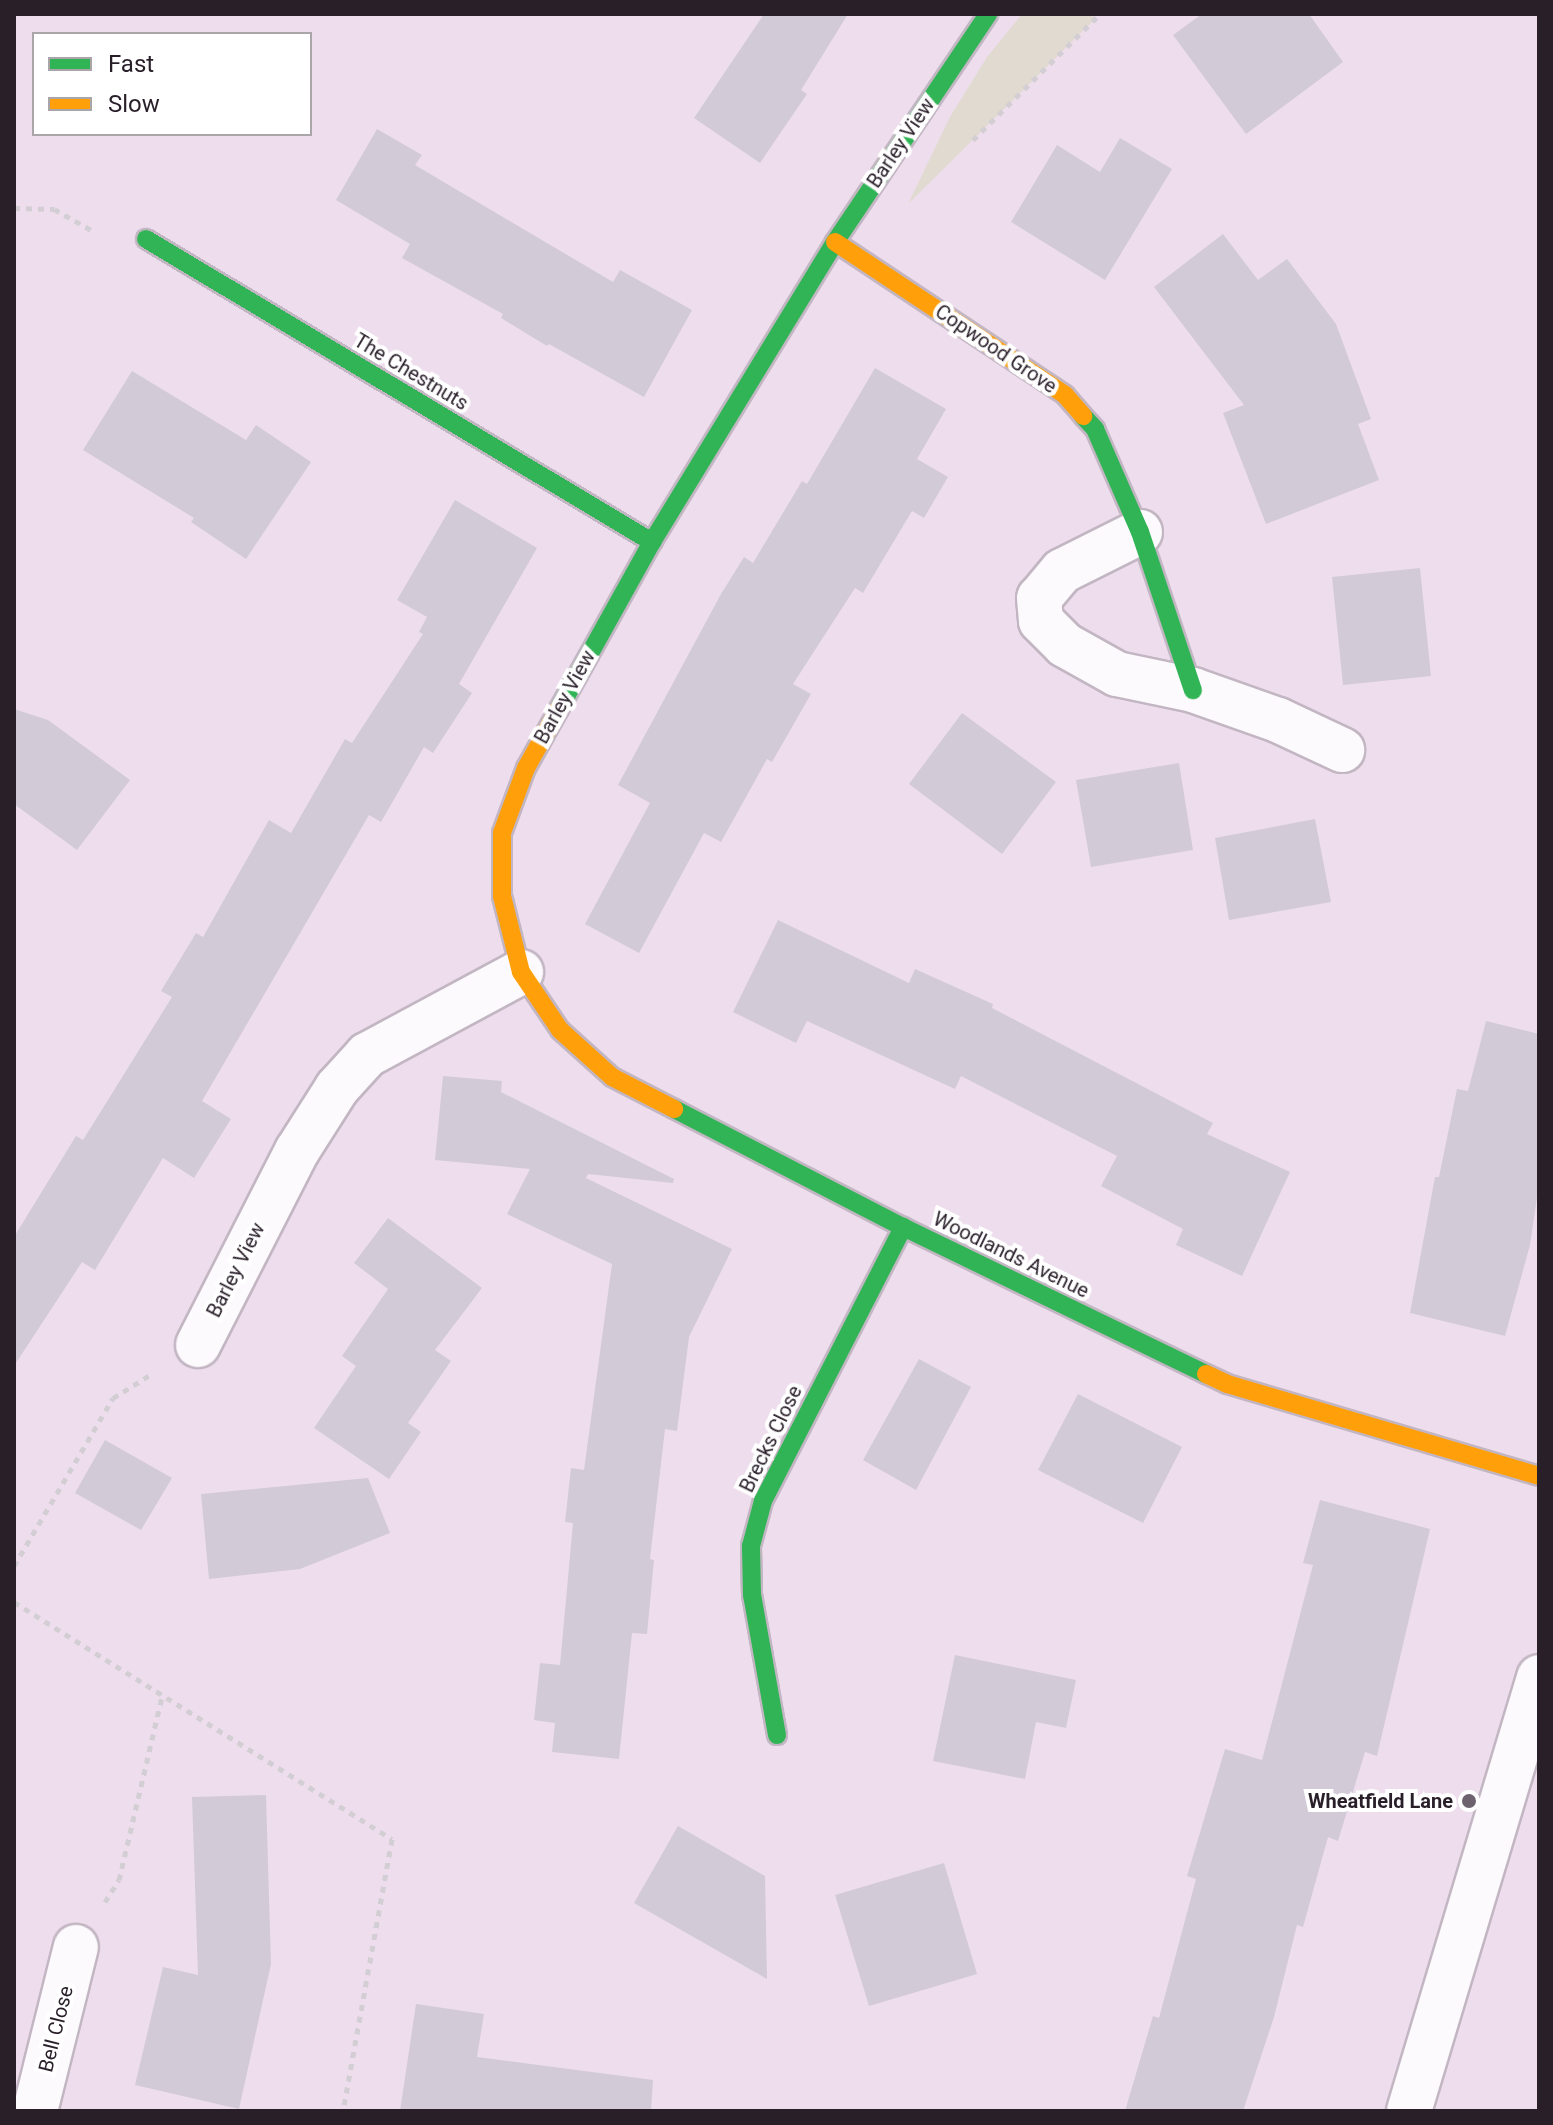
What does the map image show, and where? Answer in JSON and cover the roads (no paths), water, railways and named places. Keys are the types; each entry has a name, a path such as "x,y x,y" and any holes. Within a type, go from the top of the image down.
{"street":[{"name":"Barley View","path":"198,1345 297,1151 337,1088 367,1055 521,972 502,896 502,833 526,768 652,542 835,242 988,14"},
{"name":"The Chestnuts","path":"146,239 652,542"},
{"name":"Copwood Grove","path":"835,242 1065,395 1095,429 1140,532 1193,690"},
{"path":"1140,532 1062,571 1039,598 1041,621 1065,645 1117,674 1193,690 1278,720 1342,750"},
{"name":"Woodlands Avenue","path":"521,972 560,1030 612,1077 903,1227 1227,1384 1539,1476"},
{"name":"Brecks Close","path":"777,1735 752,1595 751,1546 763,1501 903,1227"},
{"path":"1409,2111 1539,1677"},
{"name":"Bell Close","path":"35,2111 76,1947"}],"place":[{"name":"Wheatfield Lane","path":"1469,1801"}]}
